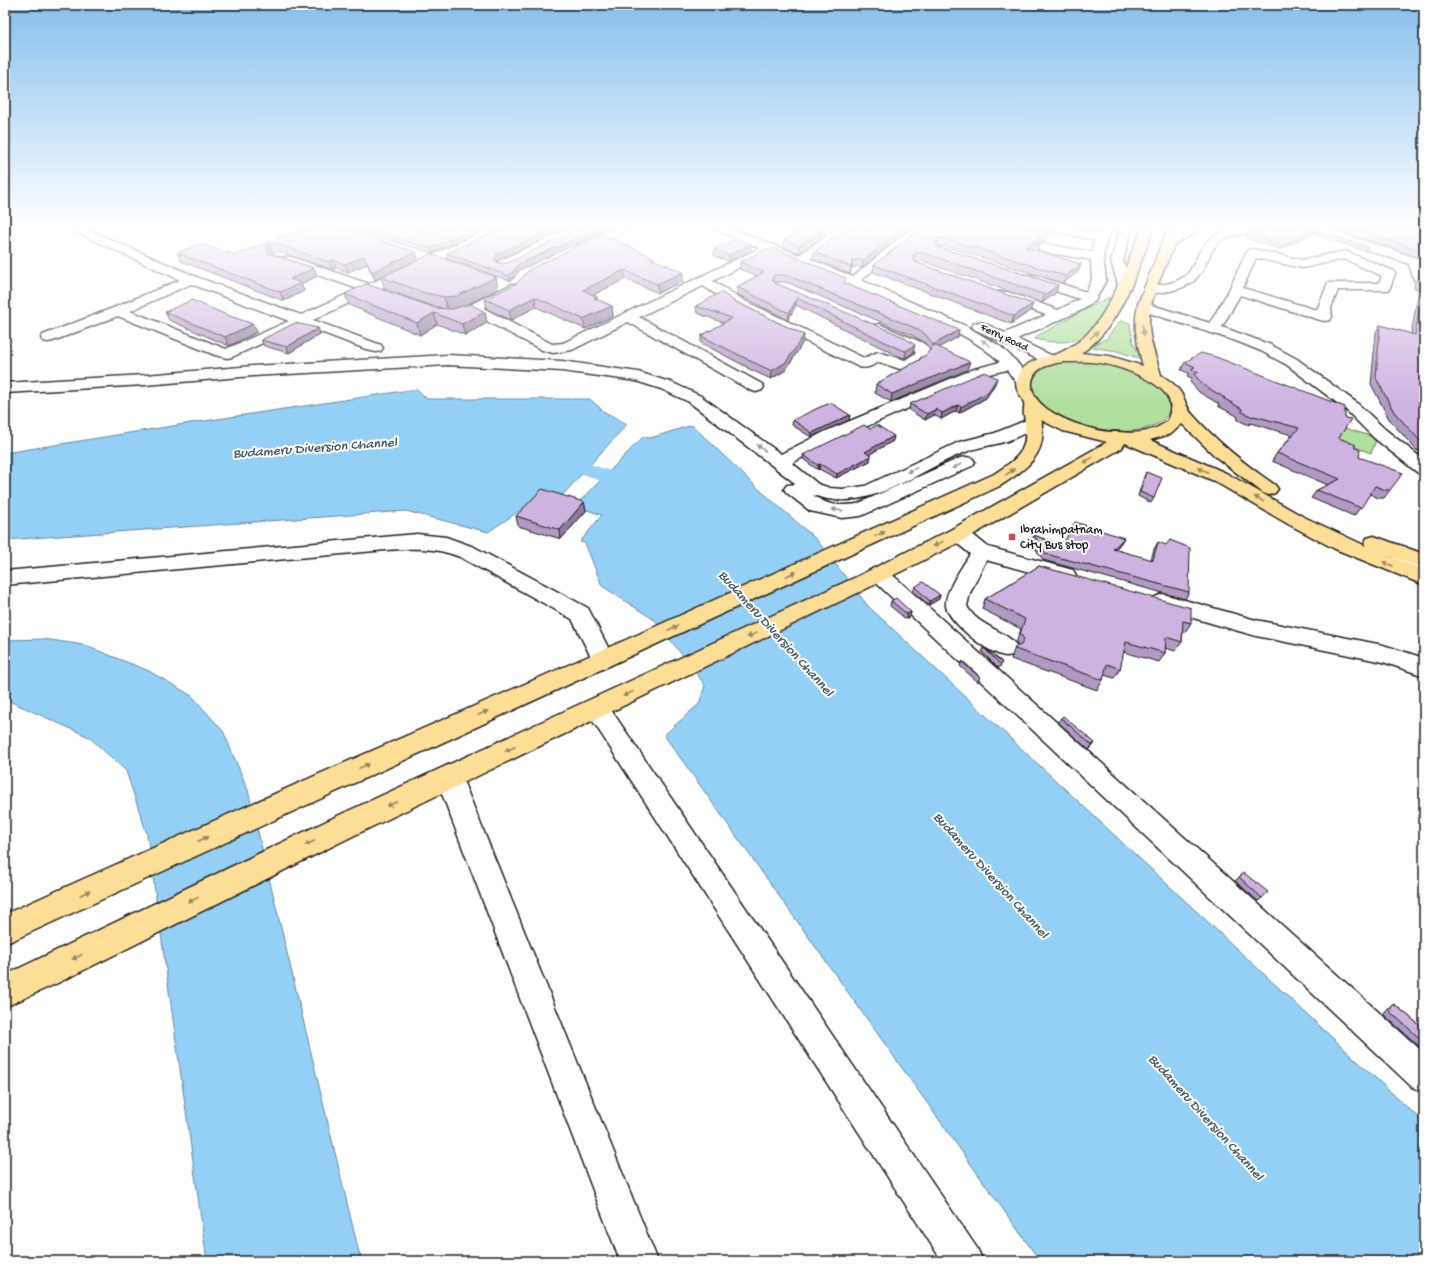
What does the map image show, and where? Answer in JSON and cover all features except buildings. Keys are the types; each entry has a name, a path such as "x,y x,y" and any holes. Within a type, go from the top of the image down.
{"highway":[{"path":"1057,359 1081,357 1100,358 1138,369 1154,377 1174,393 1179,402 1180,411 1177,421 1166,430 1151,436 1124,438 1084,432 1063,425 1045,415 1032,404 1024,392 1023,381 1032,368 1057,359 1083,345 1100,330 1124,286"},
{"path":"1152,286 1145,307 1142,327 1154,377"},
{"path":"5,929 994,482 1012,470 1025,459 1032,450 1036,433 1032,404"},
{"path":"1180,411 1223,455 1249,476 1275,493 1350,534 1424,561"},
{"path":"5,991 345,826 871,578 959,534 1124,438"},
{"path":"1124,438 1220,477 1295,520 1342,544 1424,578"}],"street":[{"path":"48,338 175,286"},
{"path":"207,286 376,348"},
{"path":"364,286 391,296"},
{"path":"118,310 227,354 374,286"},
{"path":"440,314 455,315 474,309 512,286"},
{"path":"474,309 553,349 567,347 691,286"},
{"path":"712,286 740,304 864,364 878,356 906,366 924,354 923,350 912,342 864,321"},
{"name":"Ferry Road","path":"872,286 1057,359"},
{"name":"Ferry Road","path":"881,286 936,312 981,339 995,349 1011,364 1023,381"},
{"path":"1053,286 1090,298"},
{"path":"1006,338 1077,307 1090,298 1096,286"},
{"path":"1150,290 1169,286"},
{"path":"1213,330 1238,286"},
{"path":"1236,290 1325,317 1324,308 1333,286"},
{"path":"1337,286 1384,286"},
{"path":"992,291 1059,315"},
{"path":"1145,307 1241,338 1266,348 1292,362 1351,406 1380,434 1424,469"},
{"path":"628,317 756,387"},
{"path":"5,388 145,380 253,371 448,360 562,366 638,377 667,386 695,399 780,462 812,488 828,494 856,494 870,491 965,446 1001,437 1034,422"},
{"path":"780,462 832,435 979,372 1011,364"},
{"path":"5,399 248,379 438,369 505,369 556,374 620,383 664,394 685,406 818,507 842,512 861,510 980,455 1001,437"},
{"path":"959,534 981,552 1088,581"},
{"path":"5,578 394,542 417,541 446,544 467,552 580,614 603,659"},
{"path":"981,552 956,600 958,612 966,622 1007,648"},
{"path":"1399,552 1424,574"},
{"path":"871,578 1424,1075"},
{"path":"1142,596 1256,628 1383,654 1424,667"},
{"path":"597,708 964,1261"},
{"path":"448,778 639,1261"}],"green space":[{"path":"1109,297 1105,311 1099,322 1092,331 1083,337 1061,342 1035,339 1037,336"},
{"path":"1120,321 1130,323 1133,342 1141,359 1117,351 1090,347 1107,338"},
{"path":"1072,361 1114,365 1144,376 1153,382 1164,393 1169,403 1169,412 1164,419 1155,425 1132,431 1095,428 1072,422 1058,415 1046,407 1036,396 1033,383 1035,377 1040,371 1047,367"},
{"path":"1325,422 1377,438 1371,453 1316,433"}],"water":[{"path":"417,389 427,399 590,399 603,411 627,424 561,497 545,494 488,532 406,511 5,540 5,453"},
{"path":"692,425 752,483 816,539 868,606 1424,1123 1424,1261 1040,1261 664,735 699,704 705,685 656,621 602,586 585,543 580,542 602,515 575,506 644,436 649,438 654,437"},
{"path":"44,639 84,645 149,671 192,696 223,731 248,790 361,1261 207,1261 147,834 126,771 89,737 5,699 5,640"}],"waterway":[{"name":"Budameru Diversion Channel","path":"557,461 595,472 613,480 630,491"}],"place":[{"name":"Ibrahimpatnam City Bus stop","path":"1012,537"}]}
